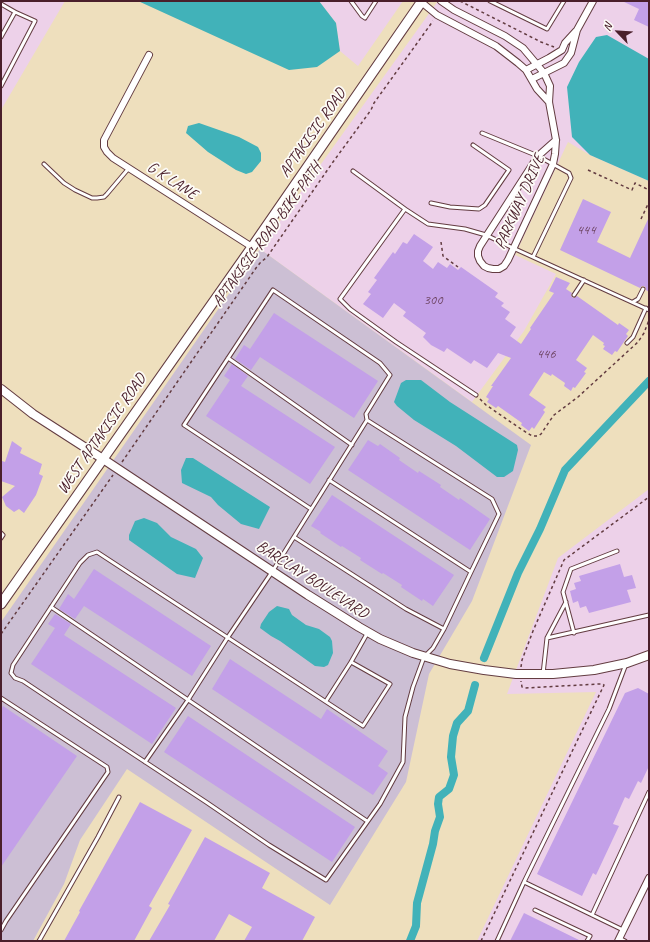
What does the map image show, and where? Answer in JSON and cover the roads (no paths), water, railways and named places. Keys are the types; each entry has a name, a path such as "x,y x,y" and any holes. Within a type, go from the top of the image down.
{"main road":[{"name":"APTAKISIC ROAD","path":"227,282 421,1"},
{"name":"WEST APTAKISIC ROAD","path":"1,604 227,282"}],"street":[{"name":"PARKWAY DRIVE","path":"421,1 437,15 496,46 518,62 526,70 537,89 548,102"},
{"name":"PARKWAY DRIVE","path":"441,1 454,10 505,36 523,48 544,73 550,86 548,102 556,140 553,164 504,266 499,269 484,266 480,261 478,251 486,235 538,156 556,140"},
{"path":"532,79 564,63 571,53 577,30 592,1"},
{"path":"526,70 562,50 577,30"},
{"name":"G K LANE","path":"149,55 104,140 104,147 113,158 252,247"},
{"name":"BARCLAY BOULEVARD","path":"1,389 33,414 272,572 380,639 424,657 450,664 516,674 543,674 594,670 649,655"},
{"path":"621,940 623,930 649,878"}],"lane":[{"path":"351,1 365,18 376,1"},
{"path":"490,1 547,29 564,1"},
{"path":"1,4 35,21 1,86"},
{"path":"1,37 16,12"},
{"path":"482,133 538,156 569,173 571,178 533,257"},
{"path":"431,203 450,207 479,209 485,205 509,170 473,144"},
{"path":"44,164 64,183 92,198 104,197 129,168"},
{"path":"353,171 428,224 465,229 486,235 647,309 632,337 627,343"},
{"path":"405,209 340,299 350,309 396,342 476,395"},
{"path":"574,294 584,280"},
{"path":"633,302 638,299 643,289"},
{"path":"145,762 188,700 272,572 367,420 366,414 390,375 380,363 272,290 184,424 311,509"},
{"path":"228,358 352,445"},
{"path":"351,662 390,684 363,726 96,552 88,555 80,563 13,665 11,674 269,845 326,880 380,804 403,762 405,717 412,687 424,657 433,648 444,629 499,514 492,499 367,420"},
{"path":"329,480 471,572"},
{"path":"1,533 3,535 1,538"},
{"path":"294,537 406,610 444,629"},
{"path":"574,633 563,592 571,569 617,551"},
{"path":"543,674 547,638 566,602"},
{"path":"51,607 367,821"},
{"path":"547,638 574,633 649,614"},
{"path":"326,701 368,632"},
{"path":"497,941 524,882 609,709 627,662"},
{"path":"1,698 107,767 108,772 1,930"},
{"path":"592,915 649,792"},
{"path":"39,941 120,797"},
{"path":"524,882 623,930"},
{"path":"535,910 590,936 587,941"}],"water":[{"path":"138,1 319,1 336,23 340,51 317,67 289,70"},
{"path":"607,35 649,59 649,181 590,155 572,137 567,87 579,62 596,37"},
{"path":"199,123 239,137 258,147 261,153 261,161 252,172 246,174 236,170 208,152 186,133 188,126"},
{"path":"406,380 421,380 450,402 517,445 518,450 513,471 504,477 497,477 456,446 414,420 397,406 394,402 401,383"},
{"path":"186,458 193,458 270,507 259,529 241,524 218,505 211,497 182,483 181,470"},
{"path":"144,518 157,523 171,537 196,549 203,558 195,578 177,574 129,540 129,535 135,521"},
{"path":"277,606 289,609 292,615 306,625 319,629 330,637 332,641 333,653 328,665 324,667 315,666 260,628 269,612"}],"waterway":[{"path":"484,658 518,573 540,529 565,470 649,381"},
{"path":"410,941 416,926 417,903 433,844 435,831 440,817 438,804 439,797 449,789 454,775 451,757 453,736 457,723 468,711 475,685"}]}
